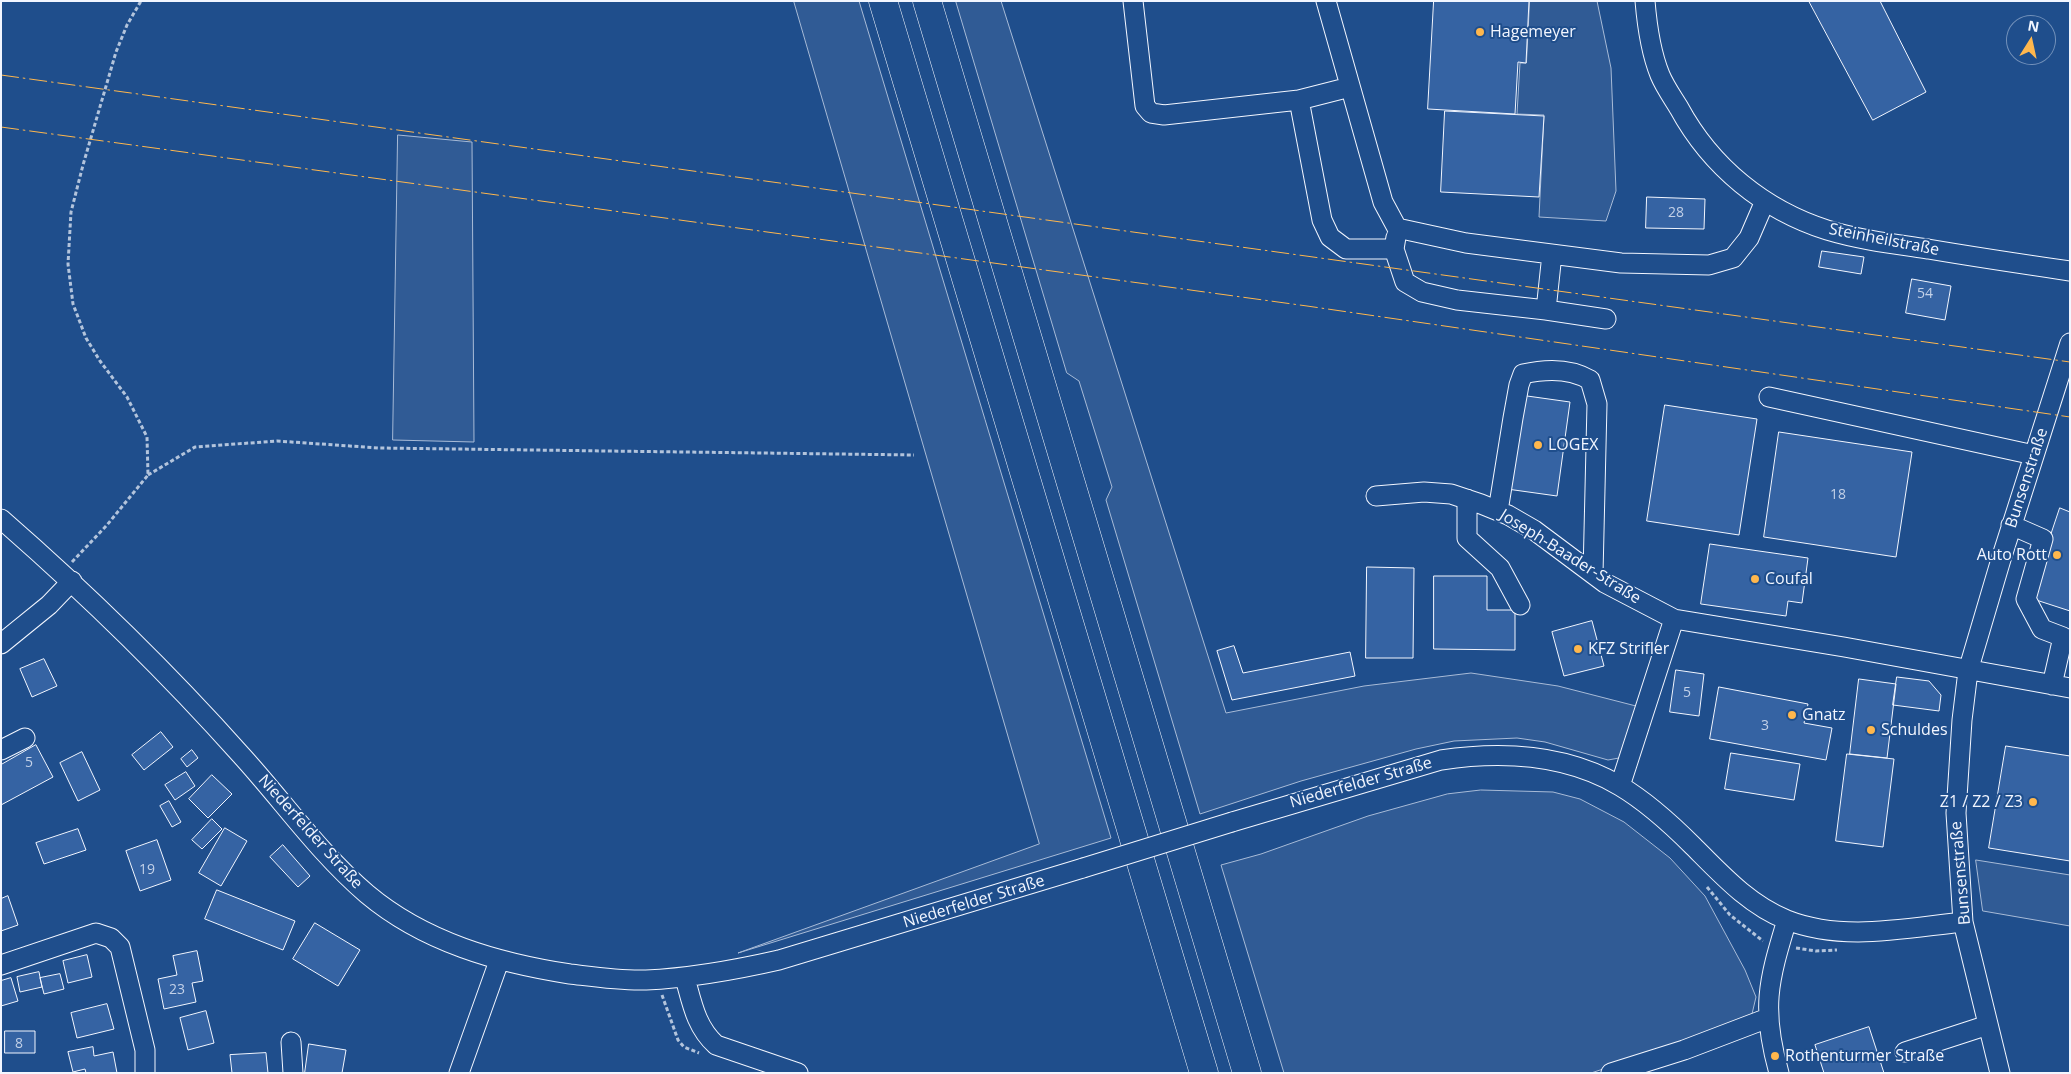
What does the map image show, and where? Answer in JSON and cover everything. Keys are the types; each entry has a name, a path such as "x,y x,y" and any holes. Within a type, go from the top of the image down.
{"highway":[{"path":"883,1 1204,1073"},
{"path":"927,1 1248,1073"}],"street":[{"path":"1133,1 1145,106 1151,113 1164,115 1299,100 1350,87"},
{"path":"1326,1 1383,202 1397,228 1394,249 1405,282 1422,292 1457,300 1606,319"},
{"name":"Steinheilstraße","path":"1645,1 1651,42 1660,75 1685,119 1706,150 1732,178 1765,201 1795,217 1827,230 1866,239 2070,272"},
{"path":"1299,100 1322,220 1330,237 1346,249 1394,249"},
{"path":"1397,228 1466,243 1621,263 1709,266 1733,258 1749,238 1765,201"},
{"path":"1546,310 1552,254"},
{"name":"Bunsenstraße","path":"2000,1073 1963,922 1956,813 1962,720 1968,670 2011,525 2070,344"},
{"path":"1498,511 1512,418 1523,374 1552,370 1580,374 1590,380 1597,404 1593,574"},
{"path":"1769,397 2034,455"},
{"name":"Joseph-Baader-Straße","path":"1376,496 1424,492 1451,494 1498,511 1534,530 1593,574 1635,600 1674,619 1968,670"},
{"path":"1467,499 1467,538 1500,568 1520,605"},
{"name":"Niederfelder Straße","path":"1,519 67,576 137,643 243,756 326,854 369,895 397,916 429,934 499,961 609,980 644,980 687,985 780,960 1441,760 1472,756 1510,755 1556,762 1576,767 1620,786 1646,804 1672,826 1740,892 1759,906 1787,920 1809,926 1853,932 1963,922"},
{"path":"1968,670 2061,687 2063,637 2042,629 2026,599 2043,540 2011,525"},
{"path":"1,644 49,605 67,576"},
{"path":"1620,786 1674,619"},
{"path":"1,750 25,738"},
{"path":"1779,1073 1768,1018 1768,994 1787,949 1787,920"},
{"path":"1,965 96,933 111,938 120,947 145,1050 145,1073"},
{"path":"459,1073 499,961"},
{"path":"687,985 700,1026 706,1036 716,1045 798,1073"},
{"path":"1611,1073 1684,1050 1768,1018"},
{"path":"1905,1052 1988,1025"},
{"path":"291,1042 293,1073"}],"path":[{"path":"141,1 127,25 116,52 83,165 71,212 68,264 74,304 86,338 100,361 127,397 147,437 148,475"},
{"path":"67,576 148,475 195,447 277,440 388,449 914,455"},
{"path":"1706,886 1730,915 1763,941 1787,949 1816,951 1839,949"},
{"path":"1798,949 1809,926"},
{"path":"1787,949 1798,949"},
{"path":"653,994 687,985"}],"shaded area":[{"path":"794,1 859,1 1111,838 738,953 1039,844"},
{"path":"956,1 1001,1 1226,713 1364,686 1471,673 1558,686 1636,706 1619,758 1608,760 1545,742 1517,738 1454,741 1416,749 1301,781 1200,814 1106,500 1112,487 1079,381 1067,373"},
{"path":"1530,1 1597,1 1611,68 1616,191 1606,221 1539,217 1544,115 1517,114 1520,63 1526,63"},
{"path":"398,135 472,142 474,442 393,440"},
{"path":"1481,790 1553,792 1580,799 1624,822 1670,858 1705,896 1745,970 1756,997 1752,1014 1737,1025 1591,1073 1284,1073 1221,865 1261,854 1368,816 1447,794"},
{"path":"1976,860 2070,875 2070,926 1983,911"}],"building":[{"name":"Hagemeyer","path":"1434,1 1529,1 1526,63 1518,62 1515,114 1428,109"},
{"path":"1809,1 1880,1 1926,92 1873,120"},
{"path":"1445,111 1544,116 1539,197 1441,192"},
{"path":"1647,197 1705,199 1704,229 1646,228"},
{"path":"1822,251 1864,257 1861,274 1819,267"},
{"path":"1912,279 1951,286 1945,320 1906,313"},
{"name":"LOGEX","path":"1520,395 1570,402 1557,496 1507,489"},
{"path":"1665,405 1757,419 1739,535 1647,521"},
{"path":"1779,432 1912,452 1896,557 1764,537"},
{"name":"Auto Rott","path":"2060,508 2070,512 2070,611 2030,598"},
{"name":"Coufal","path":"1710,544 1808,558 1802,603 1788,601 1786,616 1701,604"},
{"path":"1367,567 1414,568 1413,658 1366,658"},
{"path":"1434,576 1487,576 1487,610 1515,610 1515,650 1434,649"},
{"name":"KFZ Strifler","path":"1592,621 1604,666 1564,676 1552,632"},
{"path":"1234,646 1243,673 1350,652 1355,676 1232,700 1217,651"},
{"path":"44,659 57,686 32,697 20,669"},
{"path":"1676,670 1704,674 1699,716 1670,712"},
{"path":"1897,677 1929,681 1941,695 1939,711 1893,705"},
{"name":"Schuldes","path":"1859,679 1896,684 1887,758 1850,754"},
{"path":"1719,687 1808,704 1804,723 1832,728 1826,760 1710,739"},
{"path":"161,732 173,747 144,770 132,755"},
{"path":"36,745 53,777 1,805 1,765"},
{"name":"Z1 / Z2 / Z3","path":"2006,746 2070,756 2070,861 1989,848"},
{"path":"192,750 198,758 187,767 181,759"},
{"path":"82,752 100,790 78,801 60,763"},
{"path":"1731,753 1800,764 1794,800 1725,789"},
{"path":"1847,754 1894,759 1883,847 1836,841"},
{"path":"186,772 195,786 175,800 165,785"},
{"path":"212,775 232,794 208,818 189,799"},
{"path":"169,801 181,822 172,827 160,806"},
{"path":"212,819 222,829 202,849 192,840"},
{"path":"225,828 247,841 221,886 199,873"},
{"path":"78,829 86,850 44,864 36,843"},
{"path":"157,840 171,880 140,891 126,851"},
{"path":"283,845 310,876 298,887 270,857"},
{"path":"217,890 295,921 283,950 205,919"},
{"path":"8,896 18,925 1,931 1,899"},
{"path":"315,923 360,950 338,986 293,959"},
{"path":"197,951 203,981 192,983 196,1002 164,1009 158,979 177,975 173,956"},
{"path":"87,955 92,977 68,983 63,961"},
{"path":"39,972 42,987 20,992 17,977"},
{"path":"60,974 64,989 44,994 40,978"},
{"path":"11,978 18,1001 1,1006 1,981"},
{"path":"107,1004 114,1029 77,1038 71,1013"},
{"path":"206,1011 214,1043 188,1050 180,1018"},
{"path":"1869,1027 1884,1073 1824,1073 1815,1045"},
{"path":"5,1031 35,1031 35,1053 5,1053"},
{"path":"309,1044 346,1050 342,1073 305,1073"},
{"path":"93,1047 94,1056 113,1052 117,1073 86,1073 85,1069 73,1072 68,1052"},
{"path":"266,1053 268,1073 232,1073 230,1055"}],"power":[{"path":"1,75 2070,362"},
{"path":"1,127 1307,306 2070,417"}],"place":[{"name":"Hagemeyer","path":"1480,32"},
{"name":"LOGEX","path":"1538,445"},
{"name":"Auto Rott","path":"2057,555"},
{"name":"Coufal","path":"1755,579"},
{"name":"KFZ Strifler","path":"1578,649"},
{"name":"Gnatz","path":"1792,715"},
{"name":"Schuldes","path":"1871,730"},
{"name":"Z1 / Z2 / Z3","path":"2033,802"},
{"name":"Rothenturmer Straße","path":"1775,1056"}]}
